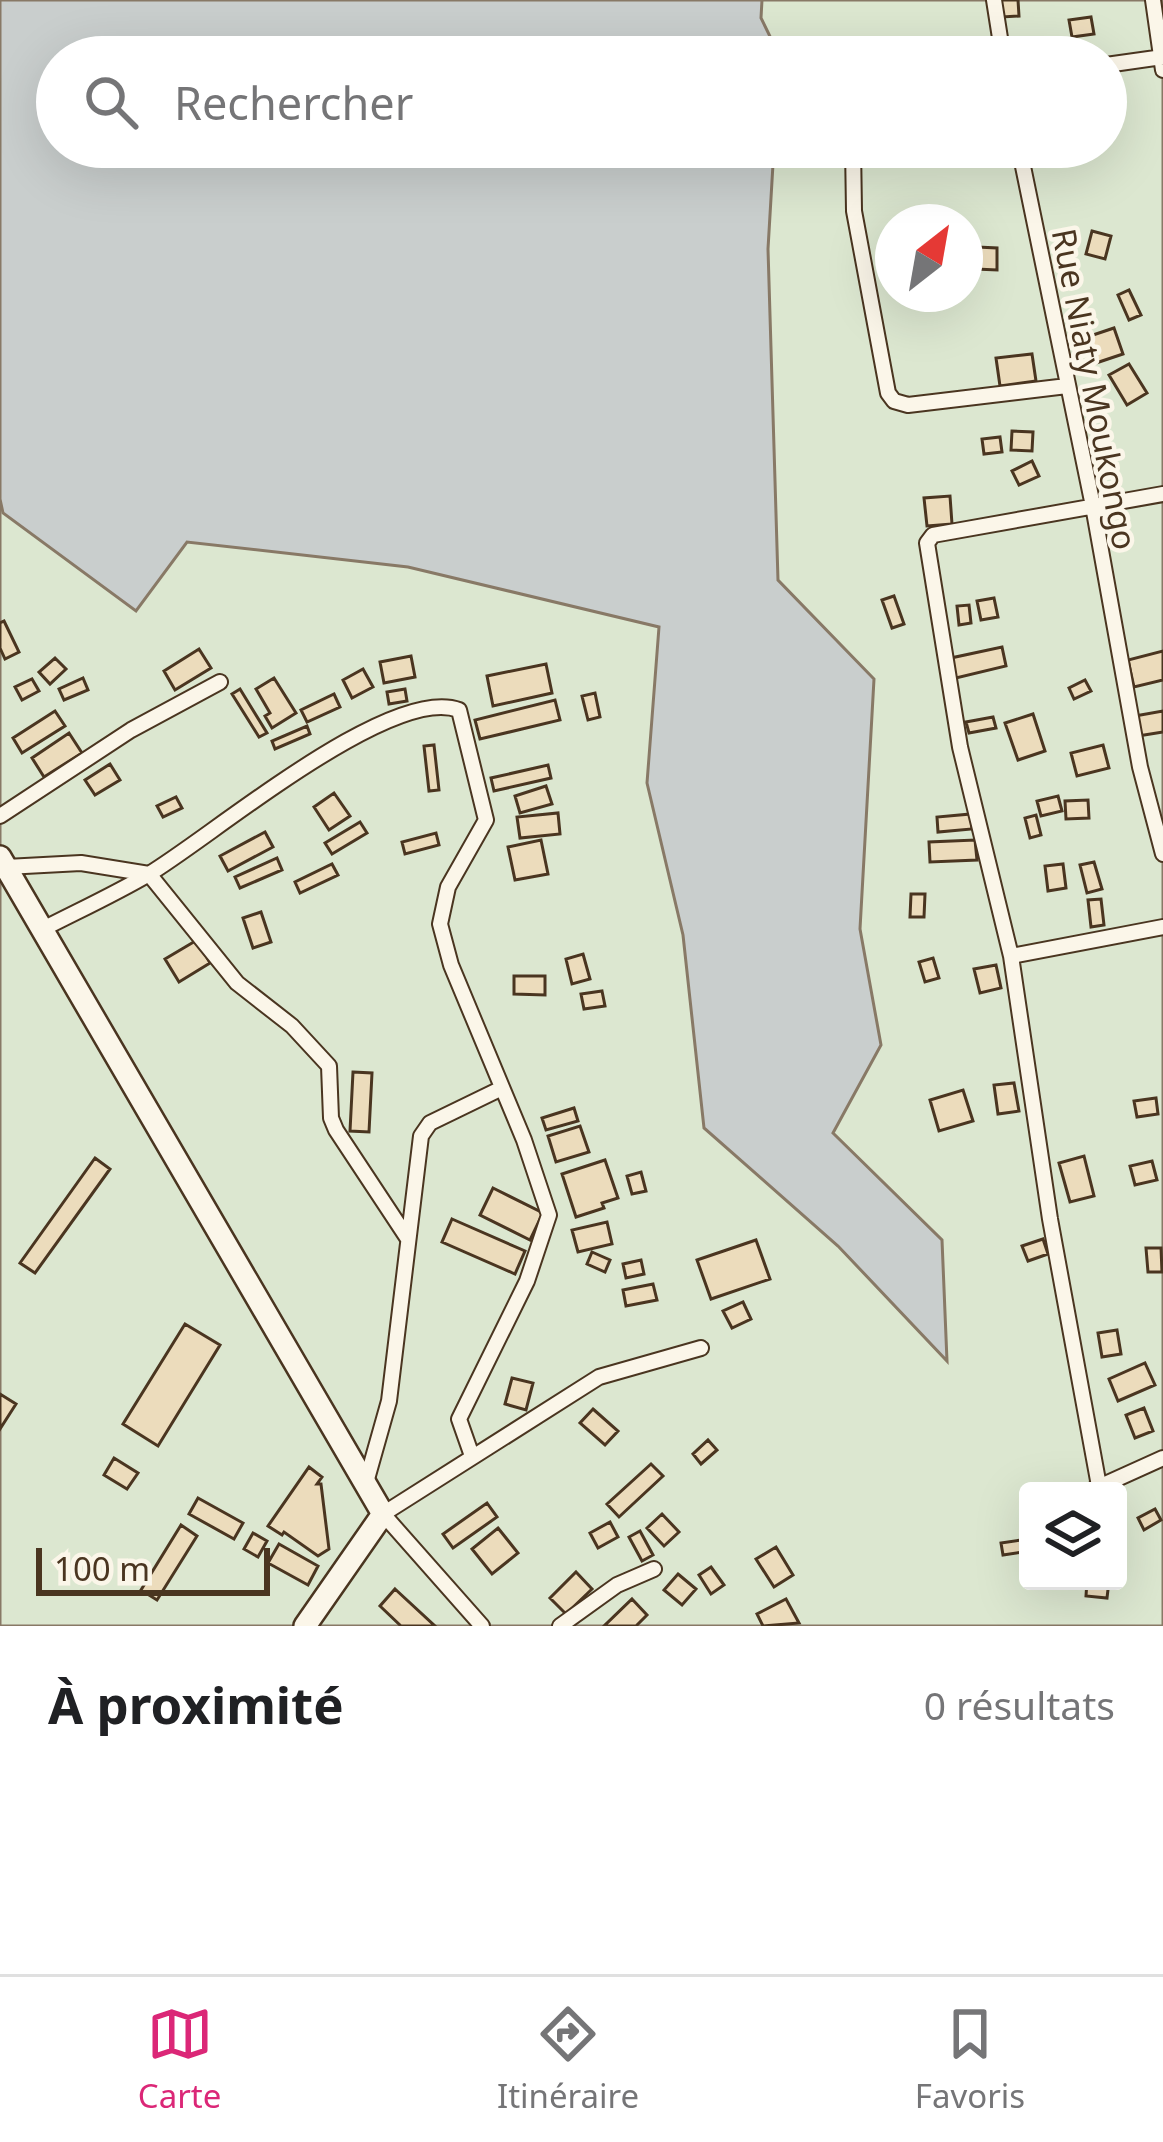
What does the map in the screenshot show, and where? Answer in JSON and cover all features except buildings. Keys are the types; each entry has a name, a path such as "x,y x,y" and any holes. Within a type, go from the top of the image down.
{"street":[{"path":"994,0 1000,36"},
{"path":"1127,64 1162,61 1157,10"},
{"path":"853,168 854,211 888,393 894,401 908,406 1067,386"},
{"name":"Rue Niaty Moukongo","path":"1023,168 1093,506 1140,766 1163,854"},
{"path":"1094,1482 1011,956 960,747 927,543 933,535 1163,494"},
{"path":"0,816 131,730 220,682"},
{"path":"43,929 149,874 356,735 397,718 447,706 459,710 486,820 448,887 440,924 451,965 524,1141 549,1215 527,1281 464,1404 460,1419 472,1456"},
{"path":"408,1239 336,1130 331,1118 329,1066 292,1025 236,983 149,874 82,862 6,875 43,929 365,1486 383,1514 482,1626"},
{"path":"1011,956 1163,927"},
{"path":"365,1486 389,1401 421,1136 430,1124 500,1089"},
{"path":"305,1626 383,1514 599,1377 700,1348"},
{"path":"1110,1482 1163,1458"},
{"path":"560,1626 616,1585 654,1569"}],"green space":[{"path":"0,0 1163,0 1163,1626 0,1626"}],"shaded area":[{"path":"0,0 762,0 761,18 770,36 36,36 36,168 773,168 768,249 778,580 874,679 860,929 881,1045 833,1133 942,1240 947,1361 838,1246 704,1128 683,935 647,783 659,627 408,567 187,542 136,611 3,513"}]}
